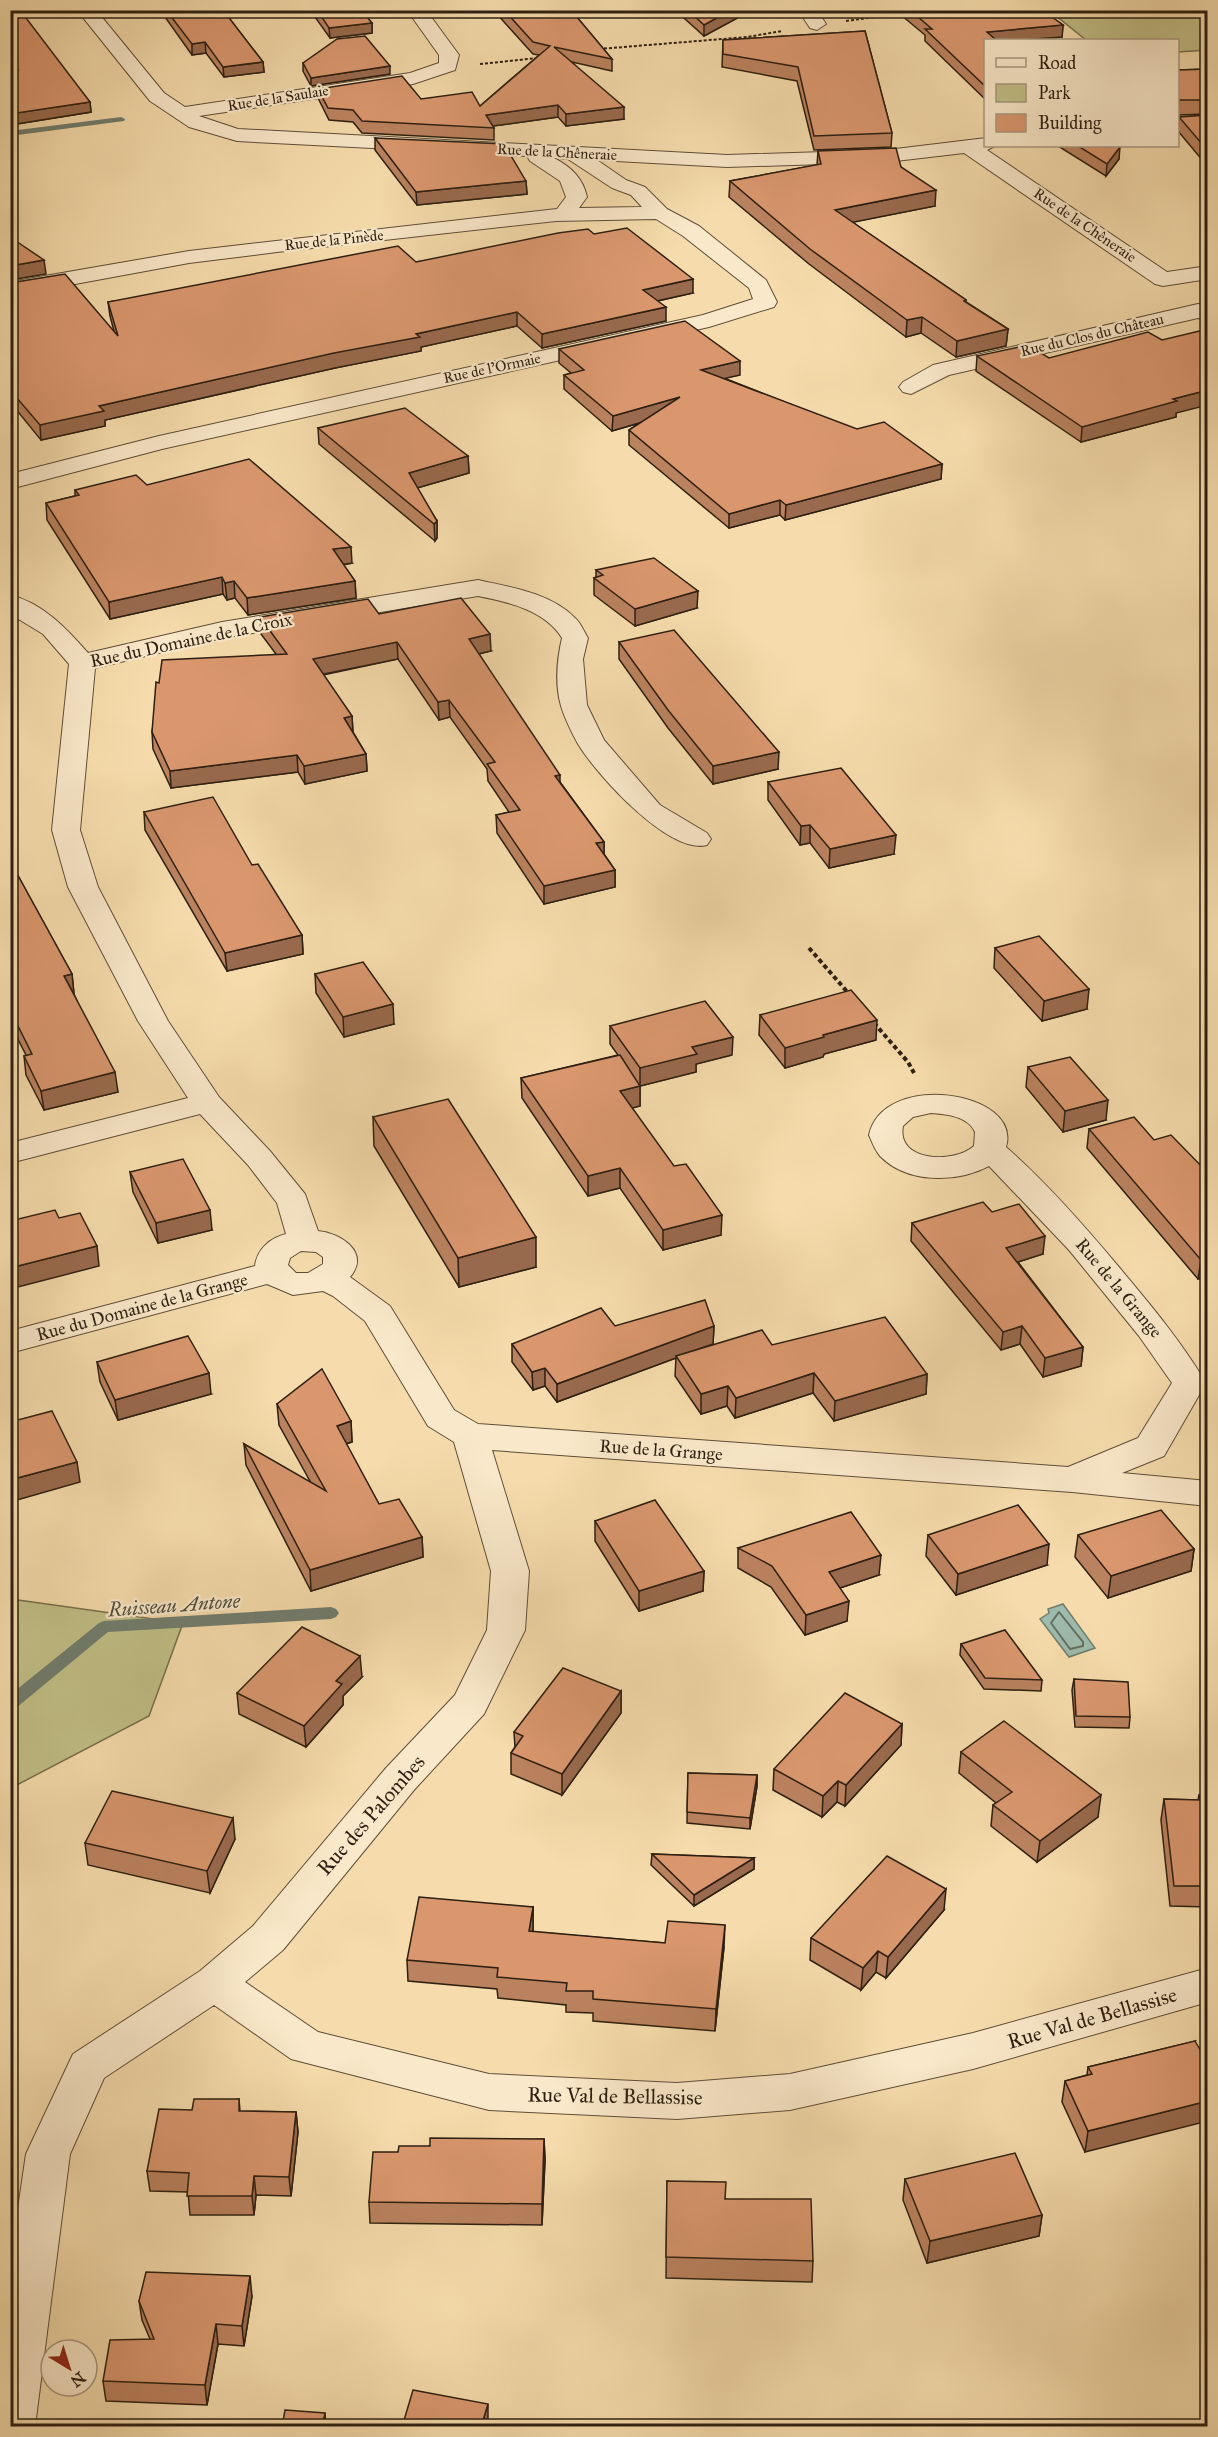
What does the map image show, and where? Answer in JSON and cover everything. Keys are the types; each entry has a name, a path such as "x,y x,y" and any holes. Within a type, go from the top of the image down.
{"street":[{"name":"Rue de la Chêneraie","path":"86,10 157,97 196,123 237,135 662,158 801,161 887,156 977,146 1163,279 1202,311"},
{"path":"416,10 450,55 448,66"},
{"name":"Rue de la Saulaie","path":"182,113 413,78 448,66"},
{"path":"524,150 563,170 575,184 577,196 563,215"},
{"path":"573,153 619,184 638,191 648,172 662,158"},
{"name":"Rue de l'Ormaie","path":"10,482 171,440 709,320 766,302 758,285 691,231 660,213 638,191"},
{"name":"Rue de la Pinède","path":"10,289 189,257 563,215 660,213"},
{"path":"1163,279 1208,272"},
{"name":"Rue du Clos du Château","path":"911,387 941,370 1202,311"},
{"name":"Rue du Domaine de la Croix","path":"207,1103 153,1021 83,887 66,830 82,663 123,651 222,630 416,597 478,588 517,596 566,623 575,638 570,659 574,705 591,743 650,811 698,839"},
{"path":"10,603 52,628 82,663"},
{"path":"10,1154 207,1103 259,1158 293,1201 304,1240"},
{"path":"930,1103 957,1107 979,1117 989,1127 992,1138 989,1149 980,1158 951,1168 917,1165 902,1159 891,1150 885,1141 884,1130 889,1120 898,1112 912,1106 930,1103"},
{"name":"Rue de la Grange","path":"989,1149 1026,1182 1059,1218 1171,1351 1198,1388 1150,1447 1071,1480"},
{"path":"304,1240 326,1242 340,1253 340,1268 326,1280 295,1284 273,1272 271,1265 276,1251 293,1241 304,1240"},
{"name":"Rue du Domaine de la Grange","path":"10,1342 273,1272"},
{"name":"Rue de la Grange","path":"326,1280 345,1288 378,1314 441,1418 470,1436 1071,1480 1208,1494"},
{"name":"Rue des Palombes","path":"11,2427 48,2154 88,2066 215,1983 268,1938 400,1779 470,1704 506,1630 510,1571 470,1436"},
{"name":"Rue Val de Bellassise","path":"215,1983 306,2047 489,2092 677,2101 790,2092 813,2087 973,2051 1208,1985"}],"path":[{"path":"589,50 747,38 812,17 906,13"},
{"path":"448,66 544,57"},
{"path":"809,948 855,1001"},
{"path":"870,1018 908,1062 930,1103"}],"green space":[{"path":"1050,11 1207,11 1207,50 1179,52 1179,39 1085,39"},
{"path":"11,1599 183,1623 149,1716 11,1788"}],"water":[{"path":"1063,1604 1095,1648 1069,1657 1040,1619 1049,1613 1048,1609"}],"building":[{"path":"10,10 20,10 90,102 10,114 10,71 18,70 10,61"},
{"path":"166,10 223,10 263,62 223,67 205,42 192,44"},
{"path":"317,10 361,10 372,23 329,28"},
{"path":"504,10 571,10 612,59 554,47 624,107 566,114 558,105 486,115 494,128 362,121 353,110 328,108 318,89 402,76 421,99 472,92 480,106 550,46 533,42"},
{"path":"688,10 731,10 704,25"},
{"path":"910,10 1042,10 1063,25 987,32 995,39 984,39 984,85 925,29 932,29"},
{"path":"865,31 892,133 814,136 798,67 723,54 723,40"},
{"path":"365,36 390,66 311,78 303,63 337,39"},
{"path":"1208,69 1208,100 1179,100 1179,70"},
{"path":"1208,115 1208,151 1179,117"},
{"path":"375,138 504,144 526,181 416,192"},
{"path":"1080,147 1120,147 1107,164"},
{"path":"896,148 901,167 936,190 835,210 966,300 964,301 1008,329 957,341 922,317 907,320 810,249 730,181 821,164 818,151"},
{"path":"627,228 693,279 643,290 666,307 542,334 517,312 416,334 420,337 334,353 99,406 104,411 40,425 10,390 10,283 65,274 118,336 108,302 398,246 416,262 558,233 588,229 594,234"},
{"path":"10,237 44,260 10,266"},
{"path":"685,321 740,361 701,370 857,429 884,422 942,464 786,505 780,500 729,514 629,430 680,397 613,416 564,375 584,370 559,349"},
{"path":"1208,329 1208,390 1173,399 1177,401 1082,427 977,356 1028,345 1049,358 1148,332 1162,340"},
{"path":"405,408 468,456 409,473 437,521 434,524 318,428"},
{"path":"249,459 351,547 333,549 355,581 247,598 234,581 225,583 222,577 109,602 46,503 79,495 75,490 136,475 147,485"},
{"path":"654,558 698,591 635,609 594,578 603,575 596,570"},
{"path":"461,598 490,634 469,639 560,775 555,776 604,842 596,843 615,870 544,886 496,815 520,810 487,764 495,762 449,700 438,702 397,642 313,659 352,716 344,718 366,754 304,766 297,755 170,771 152,732 156,682 159,683 162,660 287,654 260,617 368,599 379,614"},
{"path":"674,630 779,752 713,766 668,710 619,642"},
{"path":"841,768 896,835 830,849 810,825 801,826 768,782"},
{"path":"213,797 252,865 258,864 302,935 225,953 144,812"},
{"path":"10,861 72,974 64,976 115,1072 41,1091 24,1056 32,1054 10,1010"},
{"path":"1039,936 1089,989 1044,1001 995,948"},
{"path":"363,962 393,1004 343,1017 315,974"},
{"path":"851,990 877,1020 785,1048 760,1015"},
{"path":"705,1001 733,1037 692,1047 697,1054 640,1068 610,1026"},
{"path":"620,1055 640,1086 620,1091 674,1166 686,1164 722,1215 663,1230 620,1168 588,1176 521,1078"},
{"path":"1070,1057 1108,1100 1065,1111 1028,1067"},
{"path":"448,1099 536,1237 458,1258 373,1117"},
{"path":"1134,1117 1154,1140 1171,1135 1208,1173 1208,1258 1201,1260 1089,1129"},
{"path":"183,1159 210,1210 156,1223 130,1172"},
{"path":"983,1202 992,1212 1019,1204 1045,1236 1006,1248 1083,1347 1045,1358 1022,1326 1003,1332 912,1223"},
{"path":"55,1210 59,1218 80,1213 97,1246 10,1268 10,1221"},
{"path":"705,1300 714,1326 557,1384 545,1368 532,1372 512,1344 601,1308 615,1326"},
{"path":"885,1317 927,1374 835,1401 814,1373 736,1398 728,1386 701,1394 676,1356 762,1330 772,1345"},
{"path":"188,1336 209,1373 115,1400 97,1362"},
{"path":"322,1369 351,1421 337,1426 379,1504 399,1499 422,1537 310,1570 244,1444 326,1491 277,1404"},
{"path":"52,1411 77,1462 10,1480 10,1422"},
{"path":"655,1500 704,1571 639,1591 595,1521"},
{"path":"1018,1505 1049,1544 958,1574 928,1535"},
{"path":"1161,1510 1194,1549 1111,1576 1078,1535"},
{"path":"851,1512 881,1555 829,1572 849,1601 806,1615 772,1566 738,1548"},
{"path":"302,1627 360,1656 336,1681 342,1684 304,1726 237,1693"},
{"path":"1005,1630 1042,1680 985,1678 961,1644"},
{"path":"563,1668 621,1691 562,1774 511,1753 523,1736 514,1732"},
{"path":"1074,1679 1128,1682 1130,1717 1076,1716"},
{"path":"845,1693 902,1724 846,1785 838,1781 823,1796 774,1769"},
{"path":"1004,1721 1101,1795 1040,1841 993,1805 1012,1792 961,1752"},
{"path":"688,1773 757,1775 750,1818 687,1812"},
{"path":"112,1791 233,1818 207,1871 85,1843"},
{"path":"1199,1795 1208,1795 1208,1886 1174,1886 1164,1799 1200,1800"},
{"path":"652,1854 754,1858 694,1895"},
{"path":"887,1856 946,1889 888,1957 878,1951 863,1968 811,1938"},
{"path":"419,1897 533,1907 529,1931 665,1943 668,1921 725,1925 716,2009 593,1999 593,1991 566,1991 567,1983 497,1977 498,1968 407,1960"},
{"path":"1195,2041 1208,2064 1208,2101 1088,2131 1065,2081 1092,2074 1088,2067"},
{"path":"194,2099 239,2099 239,2111 296,2112 289,2177 254,2176 252,2196 187,2196 189,2173 147,2171 159,2109 192,2110"},
{"path":"430,2138 544,2139 542,2204 369,2202 373,2152 398,2152 399,2146 430,2146"},
{"path":"1015,2153 1042,2215 930,2241 905,2179"},
{"path":"667,2181 726,2182 725,2199 811,2199 813,2261 666,2257"},
{"path":"146,2272 250,2276 242,2326 216,2324 205,2385 103,2381 110,2340 154,2339 139,2301"},
{"path":"413,2390 488,2404 481,2427 402,2427"},
{"path":"285,2410 325,2413 322,2427 282,2427"}],"waterway":[{"path":"10,134 121,119"},
{"name":"Ruisseau Antone","path":"10,1704 104,1627 331,1613"}]}
